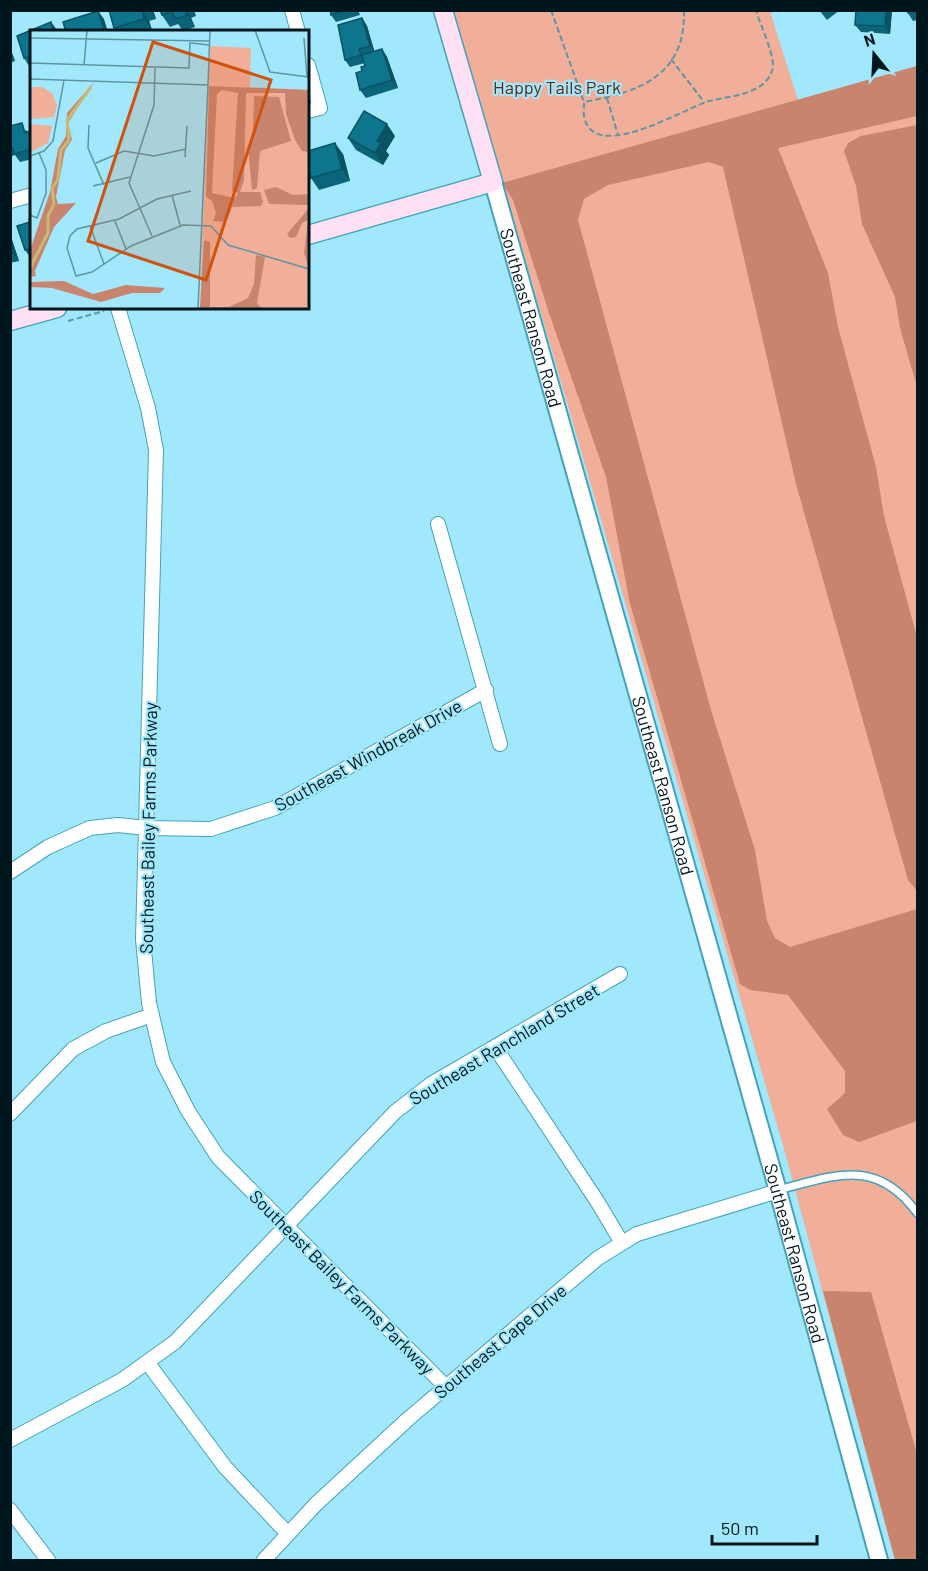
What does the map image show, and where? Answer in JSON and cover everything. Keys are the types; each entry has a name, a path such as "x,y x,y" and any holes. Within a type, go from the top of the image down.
{"main road":[{"name":"Southeast Ranson Road","path":"443,10 493,182"},
{"path":"309,236 493,182"},
{"path":"10,321 53,309"}],"street":[{"path":"292,10 297,30"},
{"path":"309,72 314,110"},
{"name":"Southeast Ranson Road","path":"493,182 778,1191 879,1560"},
{"path":"10,201 30,196"},
{"name":"Southeast Bailey Farms Parkway","path":"118,309 148,408 156,450 143,939 152,1015 163,1062 188,1111 218,1157 446,1387"},
{"path":"438,524 500,744"},
{"name":"Southeast Windbreak Drive","path":"10,872 48,848 90,828 118,825 211,829 275,808 486,690"},
{"name":"Southeast Ranchland Street","path":"10,1440 122,1380 175,1342 394,1112 431,1084 620,974"},
{"path":"10,1114 73,1049 106,1031 152,1015"},
{"path":"495,1047 597,1201 622,1243"},
{"name":"Southeast Cape Drive","path":"264,1560 324,1496 446,1387 598,1258 637,1234 778,1191"},
{"path":"147,1362 225,1467 288,1534"},
{"path":"10,1510 48,1560"}],"lane":[{"path":"778,1191 839,1174 870,1176 902,1193 918,1214"}],"path":[{"path":"551,10 584,102 585,121 592,130 610,137 629,135 704,103 737,96 765,82 773,70 772,55 764,39 756,10"},
{"path":"584,102 634,91 659,76 671,59 685,25 684,10"},
{"path":"671,59 704,103"},
{"path":"607,98 618,136"}],"green space":[{"name":"Happy Tails Park","path":"453,11 770,11 798,100 917,66 917,1560 895,1560 784,1149"}],"shaded area":[{"path":"917,66 917,116 778,148 828,273 838,327 876,467 884,516 917,637 917,891 908,880 796,484 723,167 709,162 608,185 584,199 578,220 711,710 755,850 767,921 775,938 790,947 917,909 917,1121 859,1142 843,1135 827,1109 845,1093 845,1071 788,995 750,990 740,984 630,604 606,477 549,313 513,200 502,183"},
{"path":"918,125 917,387 900,328 895,297 862,224 856,186 844,151 848,143 861,136"},
{"path":"823,1291 871,1292 917,1454 917,1560 895,1560"}],"building":[{"path":"109,10 142,10 144,19 114,28"},
{"path":"160,10 185,10 187,15 175,19 172,11 162,15"},
{"path":"330,10 345,10 331,15"},
{"path":"856,10 886,10 885,26 855,25"},
{"path":"98,11 104,30 65,30 63,22"},
{"path":"362,18 370,46 359,49 361,55 345,60 338,25"},
{"path":"51,22 53,30 32,30"},
{"path":"30,31 30,56 24,58 17,36"},
{"path":"382,49 392,80 360,90 356,73 362,71 361,67 365,66 362,55"},
{"path":"364,111 387,124 377,141 381,143 375,153 348,138"},
{"path":"22,123 25,133 30,131 30,150 15,154 12,147 10,148 10,126"},
{"path":"335,143 342,169 311,178 309,151"},
{"path":"30,222 30,249 25,250 17,226"}]}
